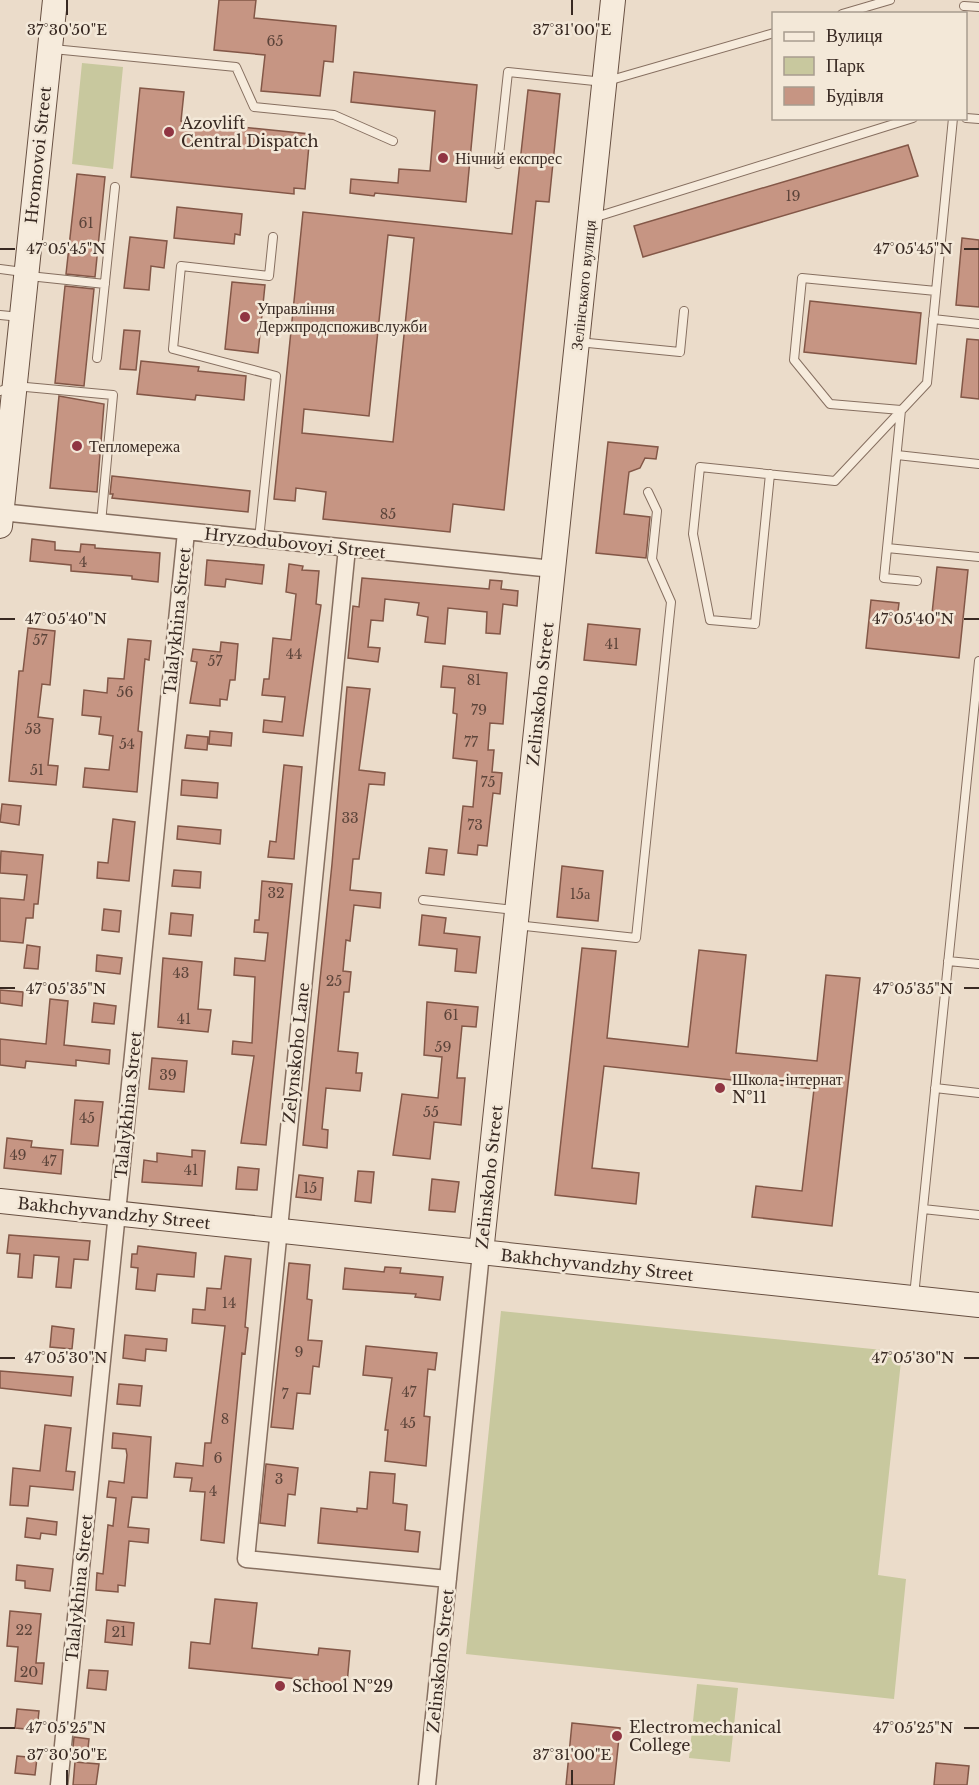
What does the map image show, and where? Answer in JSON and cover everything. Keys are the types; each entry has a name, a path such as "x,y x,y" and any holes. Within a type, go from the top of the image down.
{"street":[{"name":"Hromovoi Street","path":"1,507 11,316 26,274 55,0"},
{"name":"Зелінського вулиця","path":"553,569 613,0"},
{"name":"Hryzodubovoyi Street","path":"1,507 101,523 553,569"},
{"name":"Talalykhina Street","path":"59,1785 186,532"},
{"name":"Zelynskoho Lane","path":"347,548 246,1558 448,1579"},
{"name":"Zelinskoho Street","path":"427,1785 553,569"},
{"name":"Bakhchyvandzhy Street","path":"0,1201 979,1305"}],"lane":[{"path":"850,12 890,0"},
{"path":"964,6 979,7"},
{"path":"498,164 508,72 604,82 772,34"},
{"path":"50,48 236,67 254,107 334,115 393,141"},
{"path":"590,219 907,120"},
{"path":"770,474 755,624 710,620 693,534 700,467 770,474 835,481 927,383 953,120"},
{"path":"97,357 115,187"},
{"path":"259,539 276,376 173,349 181,267 269,276 273,237"},
{"path":"0,269 105,284"},
{"path":"901,410 830,404 794,360 802,278 936,291"},
{"path":"577,342 680,352 684,311"},
{"path":"933,319 979,324"},
{"path":"7,389 113,395 101,523"},
{"path":"901,410 884,578 917,581"},
{"path":"897,455 979,464"},
{"path":"423,900 636,938 671,602 652,559 657,511 648,492"},
{"path":"887,548 979,557"},
{"path":"914,1299 948,961 976,720 979,661"},
{"path":"948,961 979,964"},
{"path":"935,1088 979,1093"},
{"path":"922,1209 979,1215"}],"green space":[{"path":"82,63 123,67 113,169 72,164"},
{"path":"501,1311 902,1352 878,1575 906,1579 894,1699 466,1654"},
{"path":"697,1684 738,1688 730,1762 689,1758"}],"building":[{"path":"219,0 256,0 254,18 336,26 333,62 324,61 320,96 261,91 265,55 214,50"},
{"path":"354,72 477,85 466,202 375,193 374,196 350,193 351,179 398,183 399,169 430,171 435,111 351,102"},
{"path":"140,88 184,92 181,121 310,134 305,189 294,188 294,194 131,177"},
{"path":"528,90 560,94 549,202 536,201 504,510 453,504 450,532 323,519 326,492 296,488 295,501 274,499 303,212 512,234","holes":["388,235 414,238 393,442 302,433 304,409 369,416"]},
{"path":"908,145 918,176 643,257 634,226"},
{"path":"77,174 105,177 95,277 66,274"},
{"path":"177,207 242,214 240,235 235,234 234,244 174,238"},
{"path":"130,237 167,241 164,268 151,266 149,290 124,288"},
{"path":"962,238 979,240 979,307 956,305"},
{"path":"232,282 265,285 258,353 225,349"},
{"path":"65,286 94,289 84,386 55,383"},
{"path":"810,301 921,313 916,364 804,352"},
{"path":"124,330 140,331 136,370 120,369"},
{"path":"967,339 979,340 979,399 961,397"},
{"path":"141,361 199,367 198,371 246,376 244,400 196,395 195,400 137,394"},
{"path":"59,396 104,404 97,492 50,488"},
{"path":"608,442 658,447 656,459 645,458 640,468 629,472 624,514 650,517 646,558 596,553"},
{"path":"112,476 250,491 248,512 112,498 113,494 110,494"},
{"path":"32,539 55,542 55,550 80,552 81,544 95,545 95,548 160,553 158,582 132,579 132,576 71,571 71,565 30,561"},
{"path":"207,560 264,565 262,584 226,579 225,587 205,585"},
{"path":"289,564 303,566 302,570 319,571 316,604 321,605 303,736 263,732 264,720 282,722 285,697 262,695 264,679 269,679 273,638 291,640 296,594 286,592"},
{"path":"937,567 968,570 959,658 866,648 871,600 899,603 897,619 931,623"},
{"path":"362,578 489,589 490,580 502,581 501,589 518,591 517,606 503,604 500,634 486,633 487,612 448,608 445,644 425,642 428,617 417,615 419,603 385,599 383,621 371,620 368,647 380,648 378,662 348,658 353,606 359,607"},
{"path":"588,624 640,629 636,665 584,660"},
{"path":"28,628 55,631 50,685 42,684 38,717 53,719 48,765 58,766 56,785 9,781 19,671 23,671"},
{"path":"128,639 151,641 149,660 145,659 138,731 142,732 137,792 83,787 85,768 109,770 113,736 99,734 101,717 82,715 84,690 107,693 108,678 124,679"},
{"path":"221,642 238,644 235,680 230,680 227,700 220,699 220,706 190,703 197,662 191,661 193,649 220,652"},
{"path":"443,666 507,673 503,724 490,723 488,750 494,750 492,772 502,773 500,794 493,793 487,846 478,845 477,855 458,853 463,806 473,807 477,761 453,758 457,714 453,713 455,688 441,687"},
{"path":"347,687 370,689 359,770 385,773 384,785 369,784 359,859 353,859 350,890 381,893 380,908 354,905 350,941 346,940 343,971 351,972 349,992 344,992 338,1051 358,1053 356,1073 362,1073 360,1091 326,1088 322,1129 328,1130 327,1148 303,1145 332,864"},
{"path":"210,731 232,733 231,746 209,744"},
{"path":"187,735 208,737 207,750 185,748"},
{"path":"284,765 302,767 294,859 268,857 270,841 276,842"},
{"path":"182,780 218,783 217,798 181,795"},
{"path":"2,804 21,806 19,825 0,822"},
{"path":"113,819 135,822 129,881 97,878 98,862 108,863"},
{"path":"178,826 221,830 220,844 177,839"},
{"path":"429,848 447,850 444,875 426,873"},
{"path":"1,851 43,855 38,904 34,904 33,918 26,918 23,943 0,941 0,898 24,900 27,875 0,873"},
{"path":"562,866 603,871 598,921 557,917"},
{"path":"174,870 201,872 200,888 172,886"},
{"path":"262,881 292,884 266,1145 241,1143 254,1056 232,1054 233,1041 252,1043 255,977 234,975 235,958 265,961 268,933 254,932 255,920 259,920"},
{"path":"104,909 121,911 119,932 102,930"},
{"path":"171,913 193,915 191,936 169,934"},
{"path":"422,915 446,918 444,933 480,937 476,973 455,971 457,949 419,945"},
{"path":"27,945 40,947 38,969 24,968"},
{"path":"582,948 616,951 607,1038 688,1047 699,950 746,955 736,1053 817,1061 826,975 860,978 832,1226 752,1217 756,1186 802,1191 814,1089 604,1066 592,1168 639,1173 636,1204 555,1195"},
{"path":"97,955 122,958 120,974 96,971"},
{"path":"163,958 202,962 198,1009 211,1010 208,1032 158,1027"},
{"path":"0,990 23,992 22,1006 0,1003"},
{"path":"50,999 68,1001 64,1045 110,1050 109,1064 76,1060 76,1066 26,1061 25,1068 0,1065 0,1039 46,1044"},
{"path":"427,1002 478,1007 476,1027 462,1026 457,1078 465,1078 461,1125 434,1122 430,1159 393,1155 402,1094 438,1098 442,1057 424,1055"},
{"path":"94,1003 116,1006 114,1024 92,1022"},
{"path":"152,1058 187,1061 184,1092 149,1089"},
{"path":"75,1100 103,1102 98,1146 71,1144"},
{"path":"7,1138 32,1141 31,1147 63,1150 61,1174 4,1168"},
{"path":"192,1150 205,1151 202,1186 142,1182 144,1160 157,1162 157,1153 192,1157"},
{"path":"238,1167 259,1169 257,1190 236,1189"},
{"path":"358,1171 374,1172 371,1203 355,1201"},
{"path":"299,1175 323,1178 321,1200 296,1197"},
{"path":"432,1179 459,1182 455,1212 429,1210"},
{"path":"9,1235 90,1241 88,1260 74,1259 71,1288 56,1287 59,1257 34,1255 32,1278 18,1277 20,1254 7,1253"},
{"path":"138,1246 196,1253 194,1277 157,1274 155,1291 136,1289 138,1268 131,1267 132,1254 137,1254"},
{"path":"225,1256 251,1259 245,1327 248,1328 245,1354 242,1353 224,1543 201,1540 205,1492 190,1491 192,1478 174,1477 176,1463 203,1466 205,1443 211,1443 225,1326 192,1323 193,1309 205,1310 207,1288 221,1289"},
{"path":"289,1263 310,1265 307,1299 312,1300 308,1340 322,1341 319,1367 313,1366 310,1394 297,1393 293,1429 271,1427"},
{"path":"385,1267 401,1268 400,1273 443,1277 440,1300 415,1297 416,1294 343,1289 345,1268 384,1272"},
{"path":"52,1326 74,1329 72,1349 50,1347"},
{"path":"125,1335 167,1339 166,1351 146,1349 145,1361 123,1358"},
{"path":"366,1346 437,1353 435,1370 428,1369 424,1416 430,1417 426,1466 385,1461 388,1430 385,1430 392,1378 363,1375"},
{"path":"0,1371 73,1377 71,1396 0,1388"},
{"path":"119,1384 142,1386 140,1406 117,1404"},
{"path":"45,1425 71,1428 66,1471 75,1472 73,1490 30,1486 28,1506 10,1505 13,1468 40,1471"},
{"path":"113,1433 151,1437 147,1498 132,1497 128,1527 149,1529 148,1543 129,1541 125,1586 118,1585 118,1592 96,1590 97,1573 103,1574 108,1525 113,1526 116,1498 107,1497 109,1481 124,1483 126,1449 112,1448"},
{"path":"266,1464 298,1468 295,1495 288,1494 285,1526 260,1523"},
{"path":"370,1472 395,1474 393,1503 407,1505 405,1530 420,1532 418,1552 318,1543 321,1508 357,1512 357,1508 367,1509"},
{"path":"27,1518 57,1522 56,1535 41,1533 40,1539 25,1537"},
{"path":"17,1565 53,1569 50,1591 25,1588 25,1581 16,1580"},
{"path":"215,1599 257,1603 252,1648 318,1655 319,1648 350,1651 347,1684 189,1668 191,1642 210,1644"},
{"path":"10,1611 41,1614 36,1663 44,1663 42,1684 15,1681 18,1647 7,1646"},
{"path":"107,1620 134,1623 132,1645 105,1642"},
{"path":"89,1670 108,1671 106,1690 87,1688"},
{"path":"17,1709 39,1711 37,1730 15,1728"},
{"path":"572,1723 620,1728 614,1785 566,1785"},
{"path":"74,1737 89,1739 87,1758 72,1757"},
{"path":"17,1756 37,1758 35,1775 15,1773"},
{"path":"75,1762 99,1764 96,1785 73,1785"},
{"path":"936,1763 969,1766 967,1785 934,1785"}],"place":[{"name":"Azovlift Central Dispatch","path":"169,132"},
{"name":"Нічний експрес","path":"443,158"},
{"name":"Управління Держпродспоживслужби","path":"245,317"},
{"name":"Тепломережа","path":"77,446"},
{"name":"Школа-інтернат №11","path":"720,1088"},
{"name":"School №29","path":"280,1686"},
{"name":"Electromechanical College","path":"617,1736"}]}
